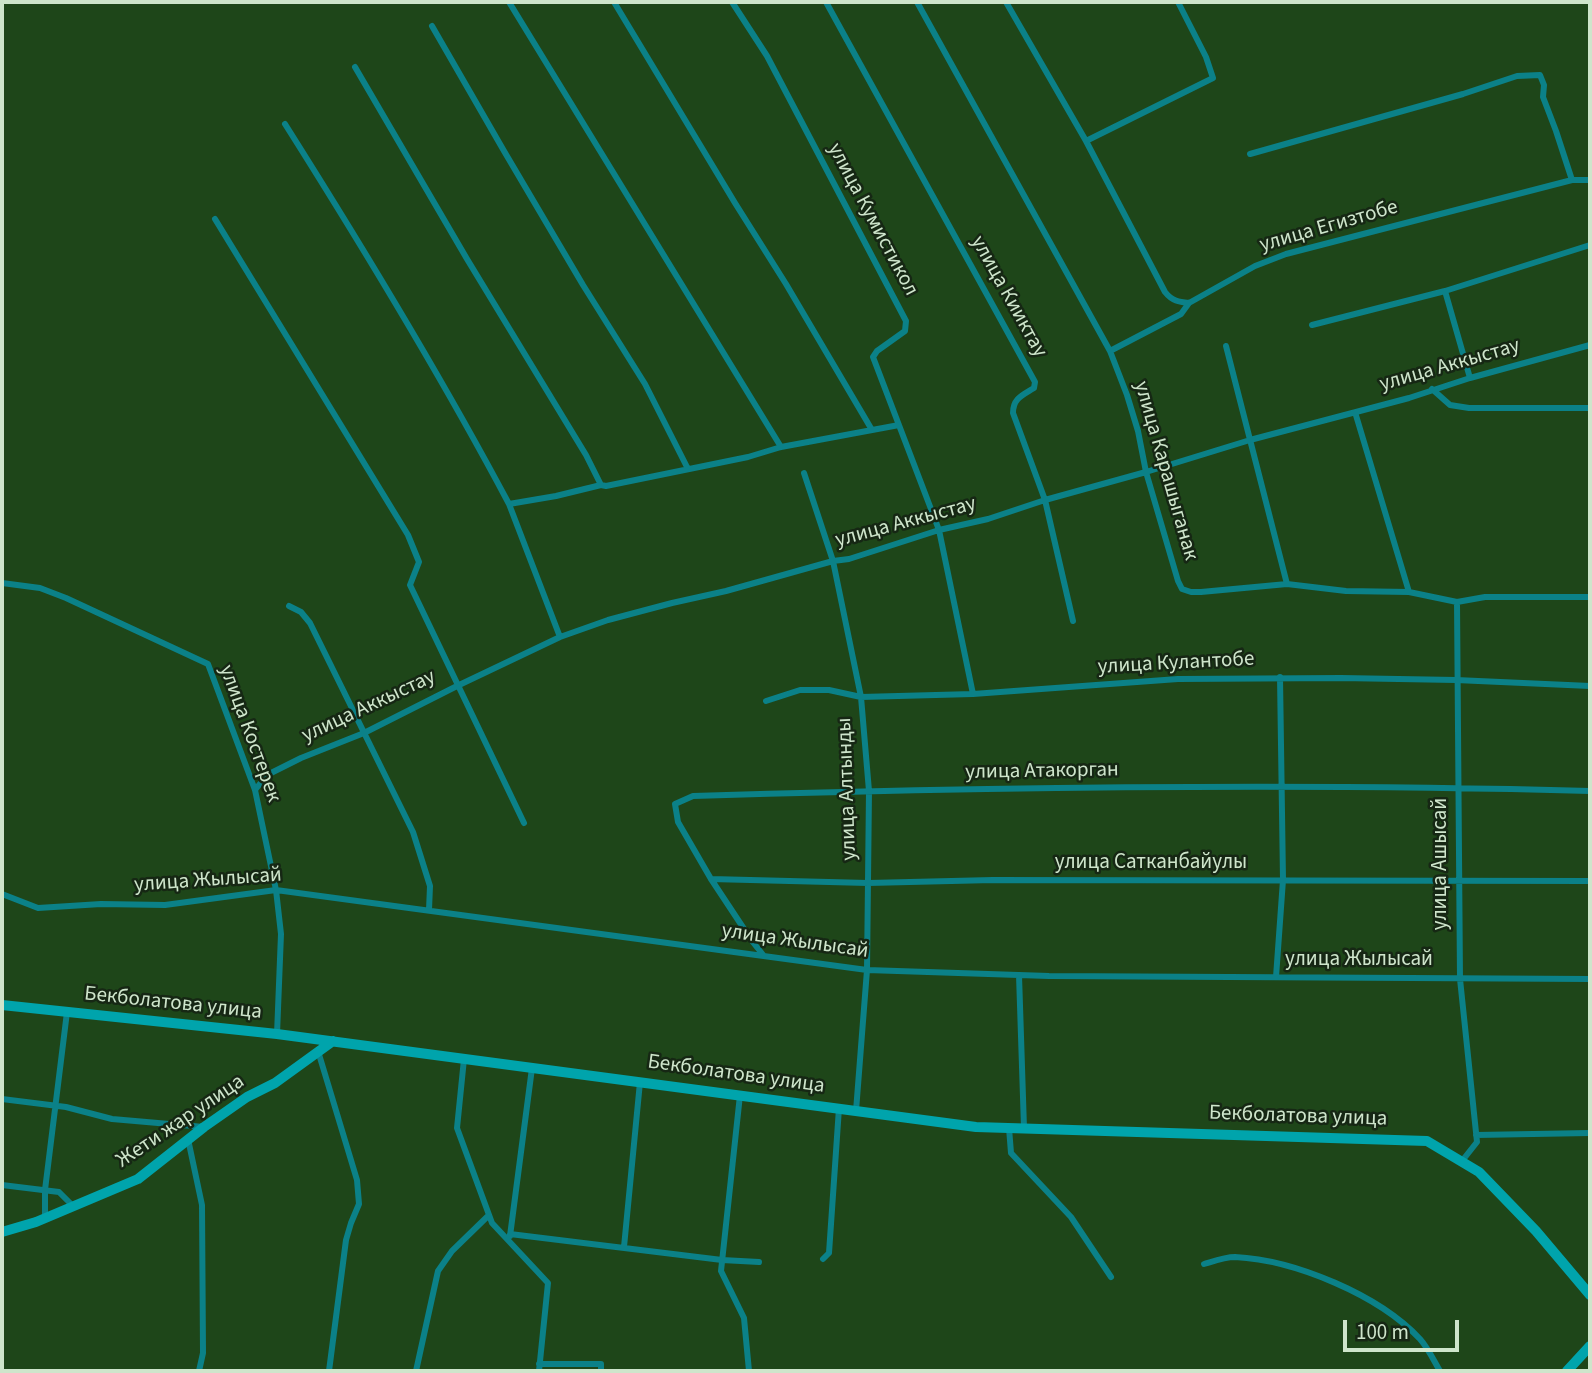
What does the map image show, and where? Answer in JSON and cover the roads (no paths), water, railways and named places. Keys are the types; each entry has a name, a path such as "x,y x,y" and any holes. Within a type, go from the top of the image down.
{"street":[{"path":"509,2 781,447"},
{"path":"614,2 872,430"},
{"name":"улица Кумистикол","path":"732,2 767,55 906,321 905,331 877,351 873,357 939,530 973,694"},
{"name":"улица Кииктау","path":"826,2 1035,382 1034,387 1017,398 1013,413 1045,500 1073,621"},
{"name":"улица Карашыганак","path":"917,2 1110,351 1134,419 1146,472 1181,589 1201,592 1287,584 1346,591 1409,592 1457,602 1485,597 1590,597"},
{"path":"1006,2 1086,141 1165,292 1170,299 1189,303"},
{"path":"1086,141 1213,78 1206,57 1178,2"},
{"path":"432,26 570,263 645,384 688,469"},
{"path":"355,67 586,455 601,485"},
{"path":"1250,154 1463,94 1517,76 1540,75 1544,85 1543,97 1572,180"},
{"path":"285,124 427,355 509,504 560,637"},
{"name":"улица Егизтобе","path":"1110,351 1181,314 1189,303 1255,266 1286,254 1572,180 1590,180"},
{"path":"215,219 408,535 419,562 410,585 524,823"},
{"path":"1312,325 1445,291 1590,245"},
{"path":"1445,291 1470,378"},
{"name":"улица Аккыстау","path":"255,790 267,775 301,758 364,733 457,685 560,637 608,620 849,559 939,530 988,519 1250,440 1409,398 1432,389 1590,345"},
{"path":"1226,346 1287,584"},
{"path":"1432,389 1450,404 1469,408 1590,408"},
{"path":"1355,411 1409,592"},
{"path":"509,504 899,425"},
{"name":"улица Алтынды","path":"803,473 833,561 861,697 869,791 867,970 856,1111"},
{"name":"улица Костерек","path":"2,583 40,588 66,598 208,664 255,790 276,890 281,934 277,1034"},
{"name":"улица Ашысай","path":"1457,602 1460,979 1476,1135"},
{"path":"289,606 301,612 310,622 413,832 430,886 429,910"},
{"path":"1276,977 1283,880 1280,677"},
{"name":"улица Кулантобе","path":"766,701 800,690 829,690 861,697 973,694 1178,679 1280,677 1457,680 1590,686"},
{"name":"улица Атакорган","path":"764,956 711,879 678,822 675,804 693,796 869,791 1280,786 1590,791"},
{"name":"улица Сатканбайулы","path":"711,879 868,883 993,880 1590,881"},
{"name":"улица Жылысай","path":"2,894 38,908 101,904 165,905 276,890 867,970 1019,975 1590,979"},
{"path":"1019,975 1024,1128"},
{"name":"Бекболатова улица","path":"2,1005 333,1041 976,1127 1427,1140 1479,1172 1536,1231 1590,1295"},
{"path":"45,1218 45,1190 67,1012"},
{"name":"Жети жар улица","path":"2,1232 45,1218 138,1179 204,1127 247,1097 275,1083 333,1041"},
{"path":"318,1052 357,1180 359,1204 346,1240 329,1371"},
{"path":"464,1059 457,1128 489,1215 492,1223 509,1238 548,1283 539,1368 601,1364 601,1371"},
{"path":"509,1238 532,1068"},
{"path":"624,1247 640,1082"},
{"path":"740,1095 721,1271 744,1318 749,1371"},
{"path":"2,1099 55,1106 112,1119 204,1127"},
{"path":"823,1259 829,1253 839,1108"},
{"path":"1009,1128 1011,1153 1071,1217 1111,1277"},
{"path":"1462,1161 1477,1142 1476,1135 1590,1133"},
{"path":"188,1139 201,1205 203,1353 198,1371"},
{"path":"2,1185 59,1192 73,1206"},
{"path":"416,1371 438,1271 452,1251 489,1215"},
{"path":"509,1238 759,1262"},
{"path":"1204,1264 1233,1257 1283,1264 1349,1289 1386,1309 1422,1340 1440,1371"},
{"path":"1567,1371 1590,1346"}]}
